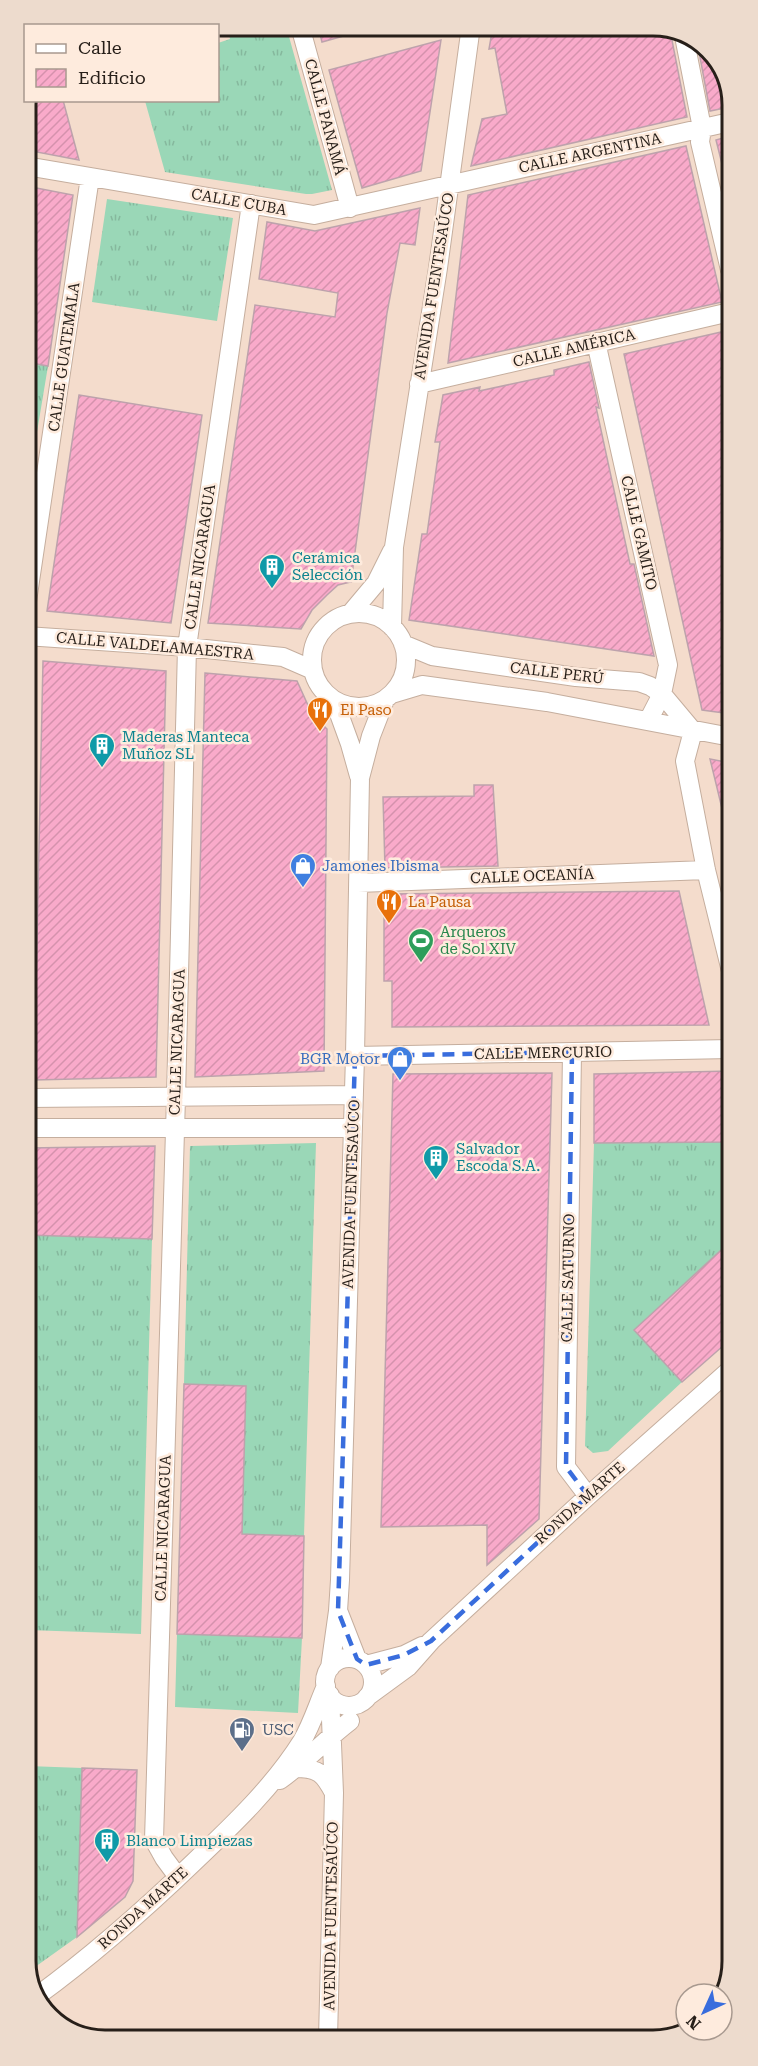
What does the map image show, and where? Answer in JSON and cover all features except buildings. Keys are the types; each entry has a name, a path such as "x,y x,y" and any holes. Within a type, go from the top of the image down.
{"street":[{"name":"CALLE PANAMÁ","path":"303,36 350,208"},
{"name":"AVENIDA FUENTESAÚCO","path":"392,627 394,547 450,183 470,36"},
{"path":"686,44 702,128 700,142 722,236"},
{"name":"CALLE ARGENTINA","path":"450,183 722,124"},
{"name":"CALLE CUBA","path":"36,168 314,215 450,183"},
{"name":"CALLE GUATEMALA","path":"36,541 90,177"},
{"name":"CALLE NICARAGUA","path":"178,1877 154,1840 187,647 251,204"},
{"name":"CALLE AMÉRICA","path":"419,384 722,314"},
{"name":"CALLE GAMITO","path":"596,342 668,665 662,694 648,721"},
{"name":"AVENIDA FUENTESAÚCO","path":"350,614 376,583 394,547"},
{"path":"365,614 380,618 392,627 403,644 406,661 402,679 389,697 373,705 360,708 346,706 334,700 320,688 313,670 312,656 315,642 329,624 339,617 365,614"},
{"name":"CALLE VALDELAMAESTRA","path":"36,637 187,647 283,657 313,670"},
{"path":"283,657 315,642"},
{"name":"CALLE PERÚ","path":"403,644 432,656 576,677 639,682 662,694 693,731"},
{"name":"CALLE PERÚ","path":"389,697 422,685 547,702 722,736"},
{"name":"AVENIDA FUENTESAÚCO","path":"330,1668 338,1611 356,1056 360,778 371,736 389,697"},
{"name":"AVENIDA FUENTESAÚCO","path":"334,700 360,778"},
{"path":"693,731 685,761 706,870 722,935"},
{"name":"CALLE OCEANÍA","path":"358,883 706,870"},
{"name":"CALLE MERCURIO","path":"356,1056 722,1049"},
{"name":"CALLE SATURNO","path":"572,1052 566,1467 588,1496"},
{"path":"36,1098 354,1095"},
{"path":"36,1128 353,1128"},
{"name":"RONDA MARTE","path":"268,1788 296,1768 358,1707 408,1667 431,1641 588,1496 722,1377"},
{"name":"AVENIDA FUENTESAÚCO","path":"338,1611 361,1662"},
{"name":"RONDA MARTE","path":"361,1662 404,1655 431,1641"},
{"path":"347,1658 361,1662 370,1671 372,1684 358,1707 342,1704 328,1691 325,1680 330,1668 337,1661 347,1658"},
{"name":"AVENIDA FUENTESAÚCO","path":"328,1691 334,1793 328,2030"},
{"name":"RONDA MARTE","path":"43,1992 63,1978 178,1877 268,1788 302,1742 328,1691"},
{"name":"AVENIDA FUENTESAÚCO","path":"334,1793 340,1755 358,1707"},
{"path":"296,1768 310,1768 325,1776 334,1793"}],"highlighted area":[{"path":"572,1052 566,1467 588,1496 431,1641 404,1655 366,1665 357,1659 338,1611 355,1056"}],"green space":[{"path":"229,36 289,36 332,190 306,194 165,172 145,102 219,102 219,43 230,39"},
{"path":"107,199 233,218 217,321 92,302"},
{"path":"36,364 48,366 36,438"},
{"path":"722,1142 722,1249 634,1330 682,1382 608,1451 593,1453 585,1446 594,1143"},
{"path":"316,1143 304,1536 242,1534 246,1386 184,1384 190,1146"},
{"path":"36,1235 152,1239 141,1634 36,1630"},
{"path":"177,1634 302,1638 298,1713 175,1707"},
{"path":"36,1766 82,1768 77,1937 37,1966"}],"place":[{"name":"Cerámica Selección","path":"272,590"},
{"name":"El Paso","path":"320,733"},
{"name":"Maderas Manteca Muñoz SL","path":"102,769"},
{"name":"Jamones Ibisma","path":"303,889"},
{"name":"La Pausa","path":"389,925"},
{"name":"Arqueros de Sol XIV","path":"421,964"},
{"name":"BGR Motor","path":"400,1082"},
{"name":"Salvador Escoda S.A.","path":"436,1181"},
{"name":"USC","path":"242,1753"},
{"name":"Blanco Limpiezas","path":"107,1864"}]}
